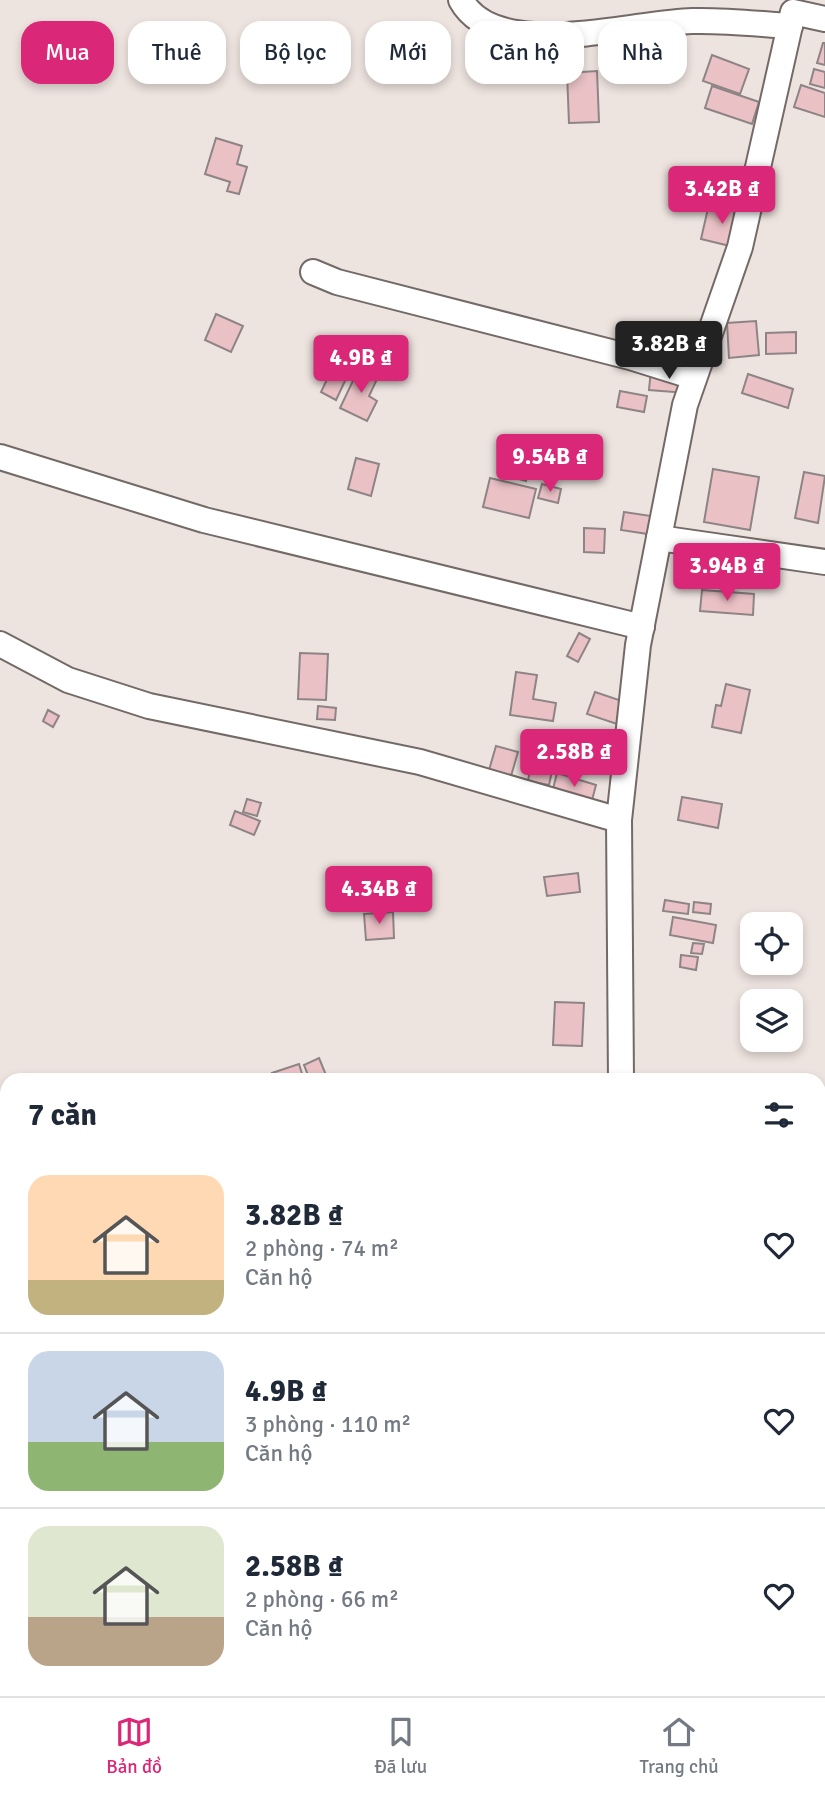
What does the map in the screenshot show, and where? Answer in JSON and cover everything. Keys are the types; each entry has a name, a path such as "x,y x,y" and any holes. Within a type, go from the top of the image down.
{"street":[{"path":"461,0 472,15 485,23 507,31 535,35 563,35 792,12 825,19"},
{"path":"621,1073 619,820 642,627 685,405 740,247 792,12"},
{"path":"313,272 337,282 630,357 694,377"},
{"path":"0,457 204,520 642,627"},
{"path":"659,538 825,562"},
{"path":"0,643 68,680 149,706 420,762 619,820"}],"building":[{"path":"825,43 825,65 817,63"},
{"path":"712,55 749,69 740,94 703,81"},
{"path":"814,69 825,72 825,88 810,84"},
{"path":"597,71 599,122 569,123 567,84 584,84 584,72"},
{"path":"801,85 825,93 825,117 794,107"},
{"path":"712,86 759,102 752,124 705,108"},
{"path":"216,138 242,146 237,164 247,167 239,194 227,191 230,182 205,174"},
{"path":"709,204 742,212 734,247 701,239"},
{"path":"216,314 243,326 231,352 205,340"},
{"path":"756,321 759,355 729,358 727,323"},
{"path":"796,332 796,353 766,354 766,333"},
{"path":"338,356 353,364 336,400 321,392"},
{"path":"359,368 378,377 369,396 377,401 367,421 340,408"},
{"path":"651,369 688,372 687,393 649,390"},
{"path":"748,374 793,389 788,408 742,393"},
{"path":"620,391 647,396 644,412 617,407"},
{"path":"515,449 532,453 526,481 508,476"},
{"path":"356,458 379,464 371,496 348,489"},
{"path":"713,469 759,477 750,530 704,522"},
{"path":"804,472 825,476 818,523 795,518"},
{"path":"490,478 536,489 529,518 483,507"},
{"path":"542,484 561,489 558,503 538,498"},
{"path":"624,512 651,516 648,534 621,530"},
{"path":"584,528 605,529 604,553 584,552"},
{"path":"702,590 754,594 753,615 700,611"},
{"path":"579,633 590,639 578,662 567,656"},
{"path":"300,653 328,654 326,700 298,699"},
{"path":"516,672 537,675 533,699 556,703 553,721 510,715"},
{"path":"726,684 750,690 741,733 712,727 716,705 721,706"},
{"path":"595,692 625,702 617,724 587,714"},
{"path":"318,706 336,708 335,720 317,719"},
{"path":"48,710 59,716 53,727 43,721"},
{"path":"496,746 518,752 509,783 487,777"},
{"path":"532,758 554,762 549,785 528,781"},
{"path":"557,773 596,785 591,804 552,793"},
{"path":"682,797 722,804 718,828 678,820"},
{"path":"247,799 261,803 257,816 243,812"},
{"path":"235,811 260,821 254,835 230,825"},
{"path":"398,873 401,905 361,908 357,876"},
{"path":"578,873 580,892 547,896 544,877"},
{"path":"665,900 689,904 688,914 663,911"},
{"path":"694,902 711,904 710,914 693,912"},
{"path":"393,912 394,938 366,940 364,914"},
{"path":"673,917 716,925 713,943 670,935"},
{"path":"693,943 704,944 702,954 691,953"},
{"path":"681,955 698,957 696,970 680,967"},
{"path":"555,1002 584,1003 582,1046 553,1045"},
{"path":"319,1058 325,1073 307,1073 304,1065"},
{"path":"299,1064 302,1073 272,1073"}]}
